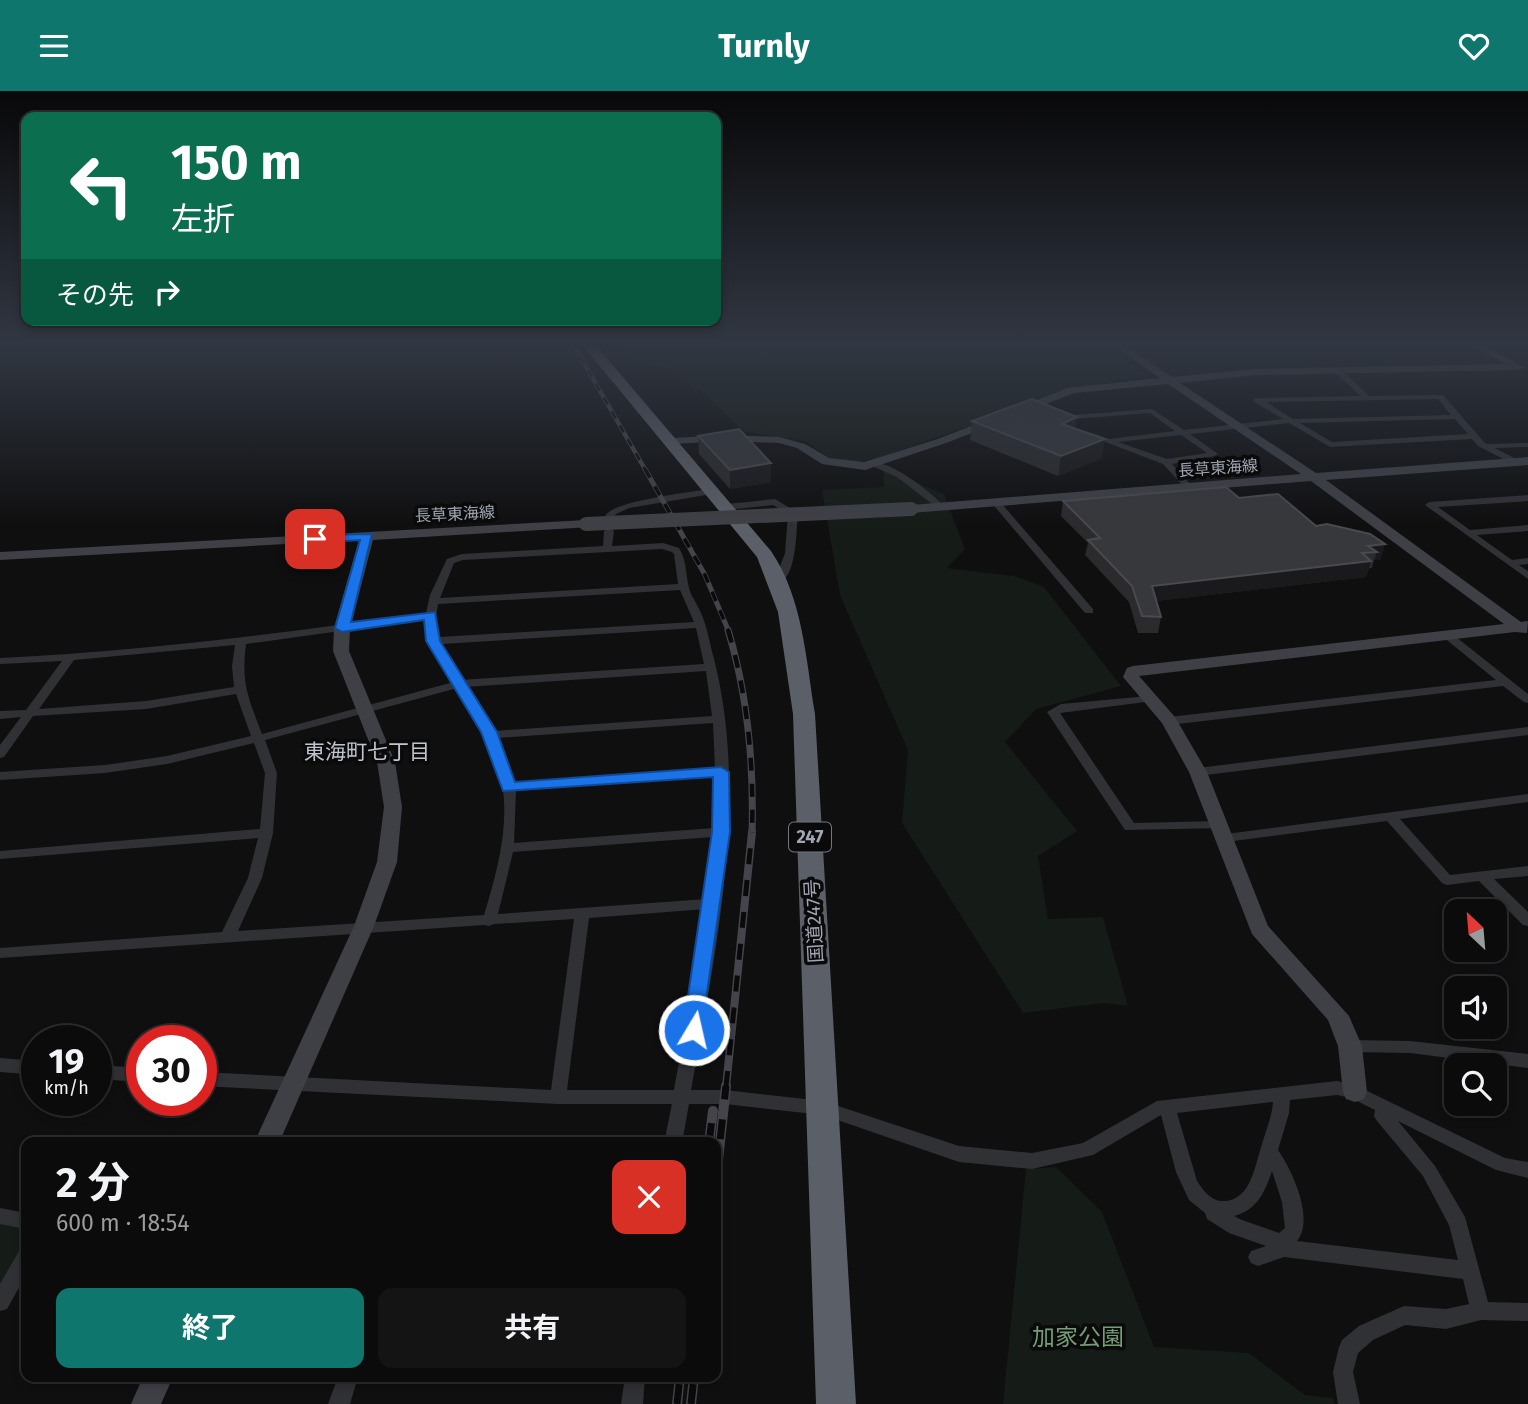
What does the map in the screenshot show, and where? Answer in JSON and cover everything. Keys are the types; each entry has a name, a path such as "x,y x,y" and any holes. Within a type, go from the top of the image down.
{"highway":[{"name":"国道247号","path":"636,403 721,499 765,555 780,580 804,714 836,1404"}],"street":[{"path":"672,441 765,438 791,442 826,461 850,466 875,464 1033,403"},
{"path":"1042,403 1077,430 1166,462 1190,488"},
{"path":"1205,403 1319,480 1525,629"},
{"path":"1262,403 1330,445 1475,436"},
{"path":"1445,403 1484,445 1522,461"},
{"path":"1060,418 1149,410 1214,454 1166,462"},
{"path":"1106,441 1289,421 1457,417"},
{"path":"1484,445 1528,446"},
{"name":"長草東海線","path":"0,556 586,524 999,506 1522,461"},
{"path":"875,464 900,475 939,505"},
{"name":"長草東海線","path":"911,509 1190,488 1528,469"},
{"path":"1528,498 1429,505 1528,576"},
{"path":"610,516 612,512 627,506 721,499 775,502 793,513 790,553 780,580"},
{"path":"999,506 1089,611"},
{"path":"1468,533 1528,528"},
{"path":"607,549 609,531"},
{"path":"269,1137 364,926 387,862 393,807 386,762 367,709 341,651 342,628 367,536"},
{"path":"489,921 506,848 509,788 490,735 433,641 430,615 450,561 454,558 663,546 676,550 684,587 701,625 719,719 721,832 674,1137"},
{"path":"1510,563 1528,561"},
{"path":"434,601 684,587"},
{"path":"0,661 69,659 241,643 430,615"},
{"path":"433,641 701,625"},
{"path":"1355,1092 1350,1046 1338,1016 1259,929 1198,772 1169,721 1131,677 1133,671 1447,635 1525,629"},
{"path":"1447,635 1528,700"},
{"path":"228,936 255,878 266,833 271,773 240,690 238,666 241,643"},
{"path":"0,754 69,659"},
{"path":"0,776 117,767 260,738 459,684 710,667"},
{"path":"1169,721 1505,682"},
{"path":"0,715 146,705 240,690"},
{"path":"1149,699 1060,708 1053,712 1130,827 1223,832 1390,817 1528,798"},
{"path":"490,735 719,719"},
{"path":"1198,772 1528,731"},
{"path":"509,788 721,772"},
{"path":"1390,817 1447,880 1528,871"},
{"path":"506,848 721,832"},
{"path":"0,855 266,833"},
{"path":"1484,878 1528,921"},
{"path":"0,953 712,904"},
{"path":"558,1097 582,914"},
{"path":"1350,1046 1410,1047 1528,1061"},
{"path":"0,1065 21,1067"},
{"path":"217,1080 558,1097 724,1097 823,1108 959,1154 1032,1161 1087,1150 1157,1108 1338,1088 1355,1092 1384,1105 1502,1165 1528,1170"},
{"path":"1167,1108 1174,1122 1192,1190 1200,1201 1212,1207 1235,1209 1250,1199 1259,1184 1282,1109 1281,1095"},
{"path":"1384,1105 1383,1116 1429,1171 1458,1223 1481,1311"},
{"path":"1258,1257 1282,1245 1294,1230 1295,1216 1279,1163 1268,1152"},
{"path":"1212,1207 1214,1213 1236,1227 1282,1245 1471,1271"},
{"path":"0,1216 21,1220"},
{"path":"0,1302 21,1266"},
{"path":"1349,1404 1343,1372 1349,1347 1366,1333 1404,1315 1446,1319 1481,1311 1528,1312"},
{"path":"146,1404 156,1382"},
{"path":"339,1404 346,1382"},
{"path":"632,1404 634,1382"}],"green space":[{"path":"714,403 1034,403 864,461 843,461 827,457 806,441 744,432"},
{"path":"884,470 944,494 965,549 947,568 1014,576 1044,587 1121,686 1036,709 1005,742 1077,831 1038,856 1048,919 1103,917 1128,1006 1104,1003 1023,1013 902,823 908,750 840,595 822,490 884,487"},
{"name":"加家公園","path":"1056,1167 1102,1212 1154,1347 1249,1353 1305,1395 1333,1398 1335,1404 1003,1404 1026,1169"},
{"path":"0,1219 21,1221 21,1253 0,1286"}],"building":[{"path":"1020,403 1043,403 1077,417 1062,424 1105,439 1061,456 972,421"},
{"path":"739,429 771,463 730,470 698,436"},
{"path":"1226,487 1239,498 1278,494 1316,526 1327,524 1370,534 1385,544 1368,546 1377,552 1362,553 1371,561 1152,586 1161,617 1142,616 1132,586 1088,540 1100,538 1063,501"}],"railway":[{"path":"607,403 646,471"},
{"path":"645,469 705,575 729,632"},
{"path":"728,630 748,731 752,832"},
{"path":"726,1087 752,832"},
{"path":"721,1137 726,1086"},
{"path":"710,1137 713,1111"},
{"path":"677,1404 679,1382"},
{"path":"691,1404 693,1382"}],"district":[{"name":"東海町七丁目","path":"367,752"}],"route":[{"path":"315,539 367,536 342,628 430,615 433,641 489,732 509,788 721,772 721,832 694,1030"}]}
